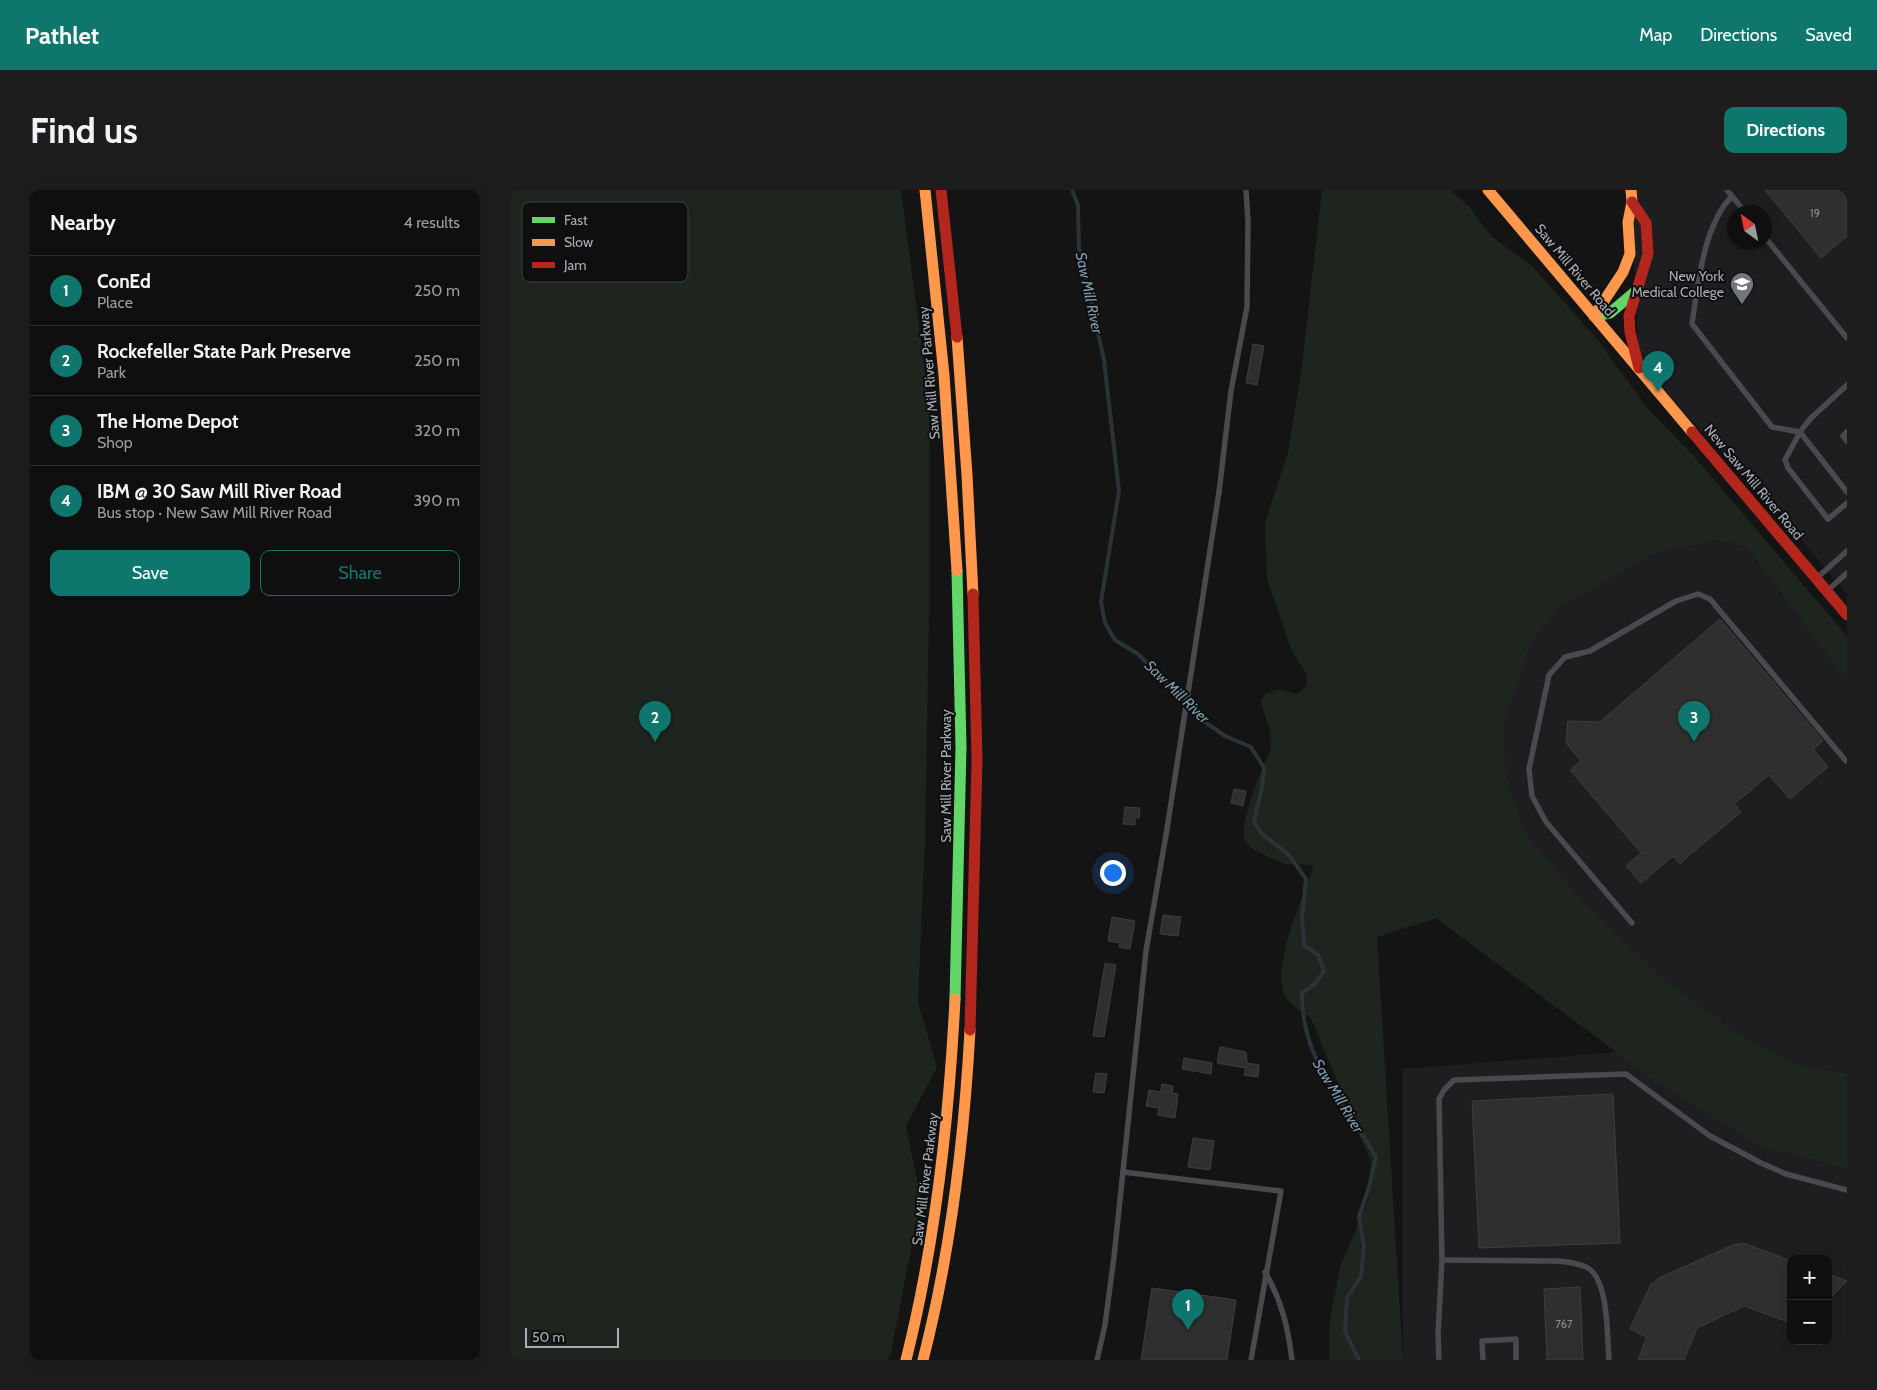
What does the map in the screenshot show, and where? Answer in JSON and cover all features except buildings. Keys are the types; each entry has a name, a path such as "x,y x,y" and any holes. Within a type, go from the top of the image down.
{"main road":[{"name":"Saw Mill River Parkway","path":"906,1360 929,1264 942,1176 953,1040 960,860 961,706 956,529 943,356 925,190"},
{"path":"941,1337 949,1279 953,1217 962,1135 971,997 976,851 977,699 972,554 964,416 942,190"},
{"name":"Saw Mill River Road","path":"1488,190 1638,368"},
{"path":"1594,316 1623,272 1630,254 1628,222 1632,202 1631,190"},
{"path":"1632,202 1646,223 1648,254 1629,316 1630,332 1638,368"},
{"path":"1594,316 1610,313 1638,290"},
{"name":"New Saw Mill River Road","path":"1638,368 1847,615"},
{"path":"923,1360 936,1308 953,1217"}],"lane":[{"path":"1097,1360 1106,1315 1146,950 1219,492 1230,391 1247,307 1248,221 1246,190"},
{"path":"1727,190 1739,205"},
{"path":"1732,196 1724,205 1710,234 1692,324 1772,427 1800,432 1847,492"},
{"path":"1772,246 1847,338"},
{"path":"1847,385 1810,419 1800,432 1785,460 1788,468 1828,519 1847,503"},
{"path":"1847,432 1842,436 1847,441"},
{"path":"1816,579 1847,551"},
{"path":"1826,591 1847,573"},
{"path":"1632,923 1546,822 1536,805 1530,788 1530,759 1550,675 1565,657 1590,651 1676,601 1698,594 1710,599 1846,761"},
{"path":"1439,1360 1438,1334 1442,1260 1439,1099 1444,1090 1454,1080 1626,1074 1710,1136 1761,1164 1786,1174 1847,1190"},
{"path":"1123,1172 1281,1191 1265,1272 1251,1360"},
{"path":"1442,1260 1558,1261 1573,1262 1589,1268 1603,1292 1609,1360"},
{"path":"1265,1272 1278,1293 1288,1325 1292,1360"},
{"path":"1483,1360 1482,1341 1516,1339 1516,1360"}],"shaded area":[{"path":"510,190 901,190 929,403 929,614 925,841 918,1002 937,1067 906,1126 921,1199 891,1352 888,1360 510,1360"},
{"path":"1322,190 1451,190 1471,209 1491,236 1533,267 1597,339 1648,409 1693,455 1847,636 1847,682 1747,548 1720,540 1660,551 1560,607 1532,641 1505,720 1506,773 1524,831 1580,898 1658,974 1740,1035 1799,1065 1847,1073 1847,1168 1760,1146 1654,1080 1436,918 1377,937 1403,1360 1329,1360 1330,1320 1340,1267 1368,1201 1371,1162 1311,1018 1289,1002 1282,986 1282,970 1290,933 1314,865 1284,864 1254,850 1244,840 1244,825 1251,797 1271,747 1271,735 1261,702 1265,694 1280,689 1297,694 1307,685 1306,674 1291,649 1267,579 1265,523 1288,452 1302,365"},
{"name":"New York Medical College","path":"1631,190 1847,190 1847,594 1751,481 1639,368"},
{"path":"1720,539 1747,548 1847,682 1847,1073 1799,1065 1740,1035 1658,974 1580,898 1524,831 1506,773 1505,720 1532,641 1560,607 1660,551"},
{"path":"1633,1051 1847,1134 1847,1360 1403,1360 1403,1069"}],"waterway":[{"name":"Saw Mill River","path":"1072,190 1078,205 1079,248 1104,360 1119,491 1101,602 1105,623 1115,640 1138,654 1205,722 1225,736 1251,747 1264,768 1262,788 1254,821 1261,833 1289,855 1306,879 1302,918 1304,945 1318,955 1324,971 1314,985 1302,993 1304,1017 1309,1039 1327,1080 1376,1157 1359,1217 1364,1246 1361,1276 1347,1298 1345,1332 1359,1360"}],"traffic: fast":[{"path":"1594,316 1610,313 1636,291"},
{"path":"955,999 961,747 957,571"}],"traffic: slow":[{"path":"925,190 944,375 957,571"},
{"path":"1488,190 1692,432"},
{"path":"1594,316 1623,272 1630,254 1628,222 1632,202 1631,190"},
{"path":"957,337 973,594"},
{"path":"906,1360 925,1271 940,1181 955,999"},
{"path":"923,1360 933,1319 955,1196 970,1030"}],"traffic: jam":[{"path":"941,190 957,337"},
{"path":"1632,202 1646,223 1648,254 1629,316 1630,332 1639,368"},
{"path":"1692,432 1847,615"},
{"path":"970,1030 977,760 973,594"}],"place":[{"name":"New York Medical College","path":"1742,305"},
{"name":"IBM @ 30 Saw Mill River Road","path":"1658,392"},
{"name":"Rockefeller State Park Preserve","path":"655,742"},
{"name":"The Home Depot","path":"1694,742"},
{"name":"ConEd","path":"1188,1330"}]}
